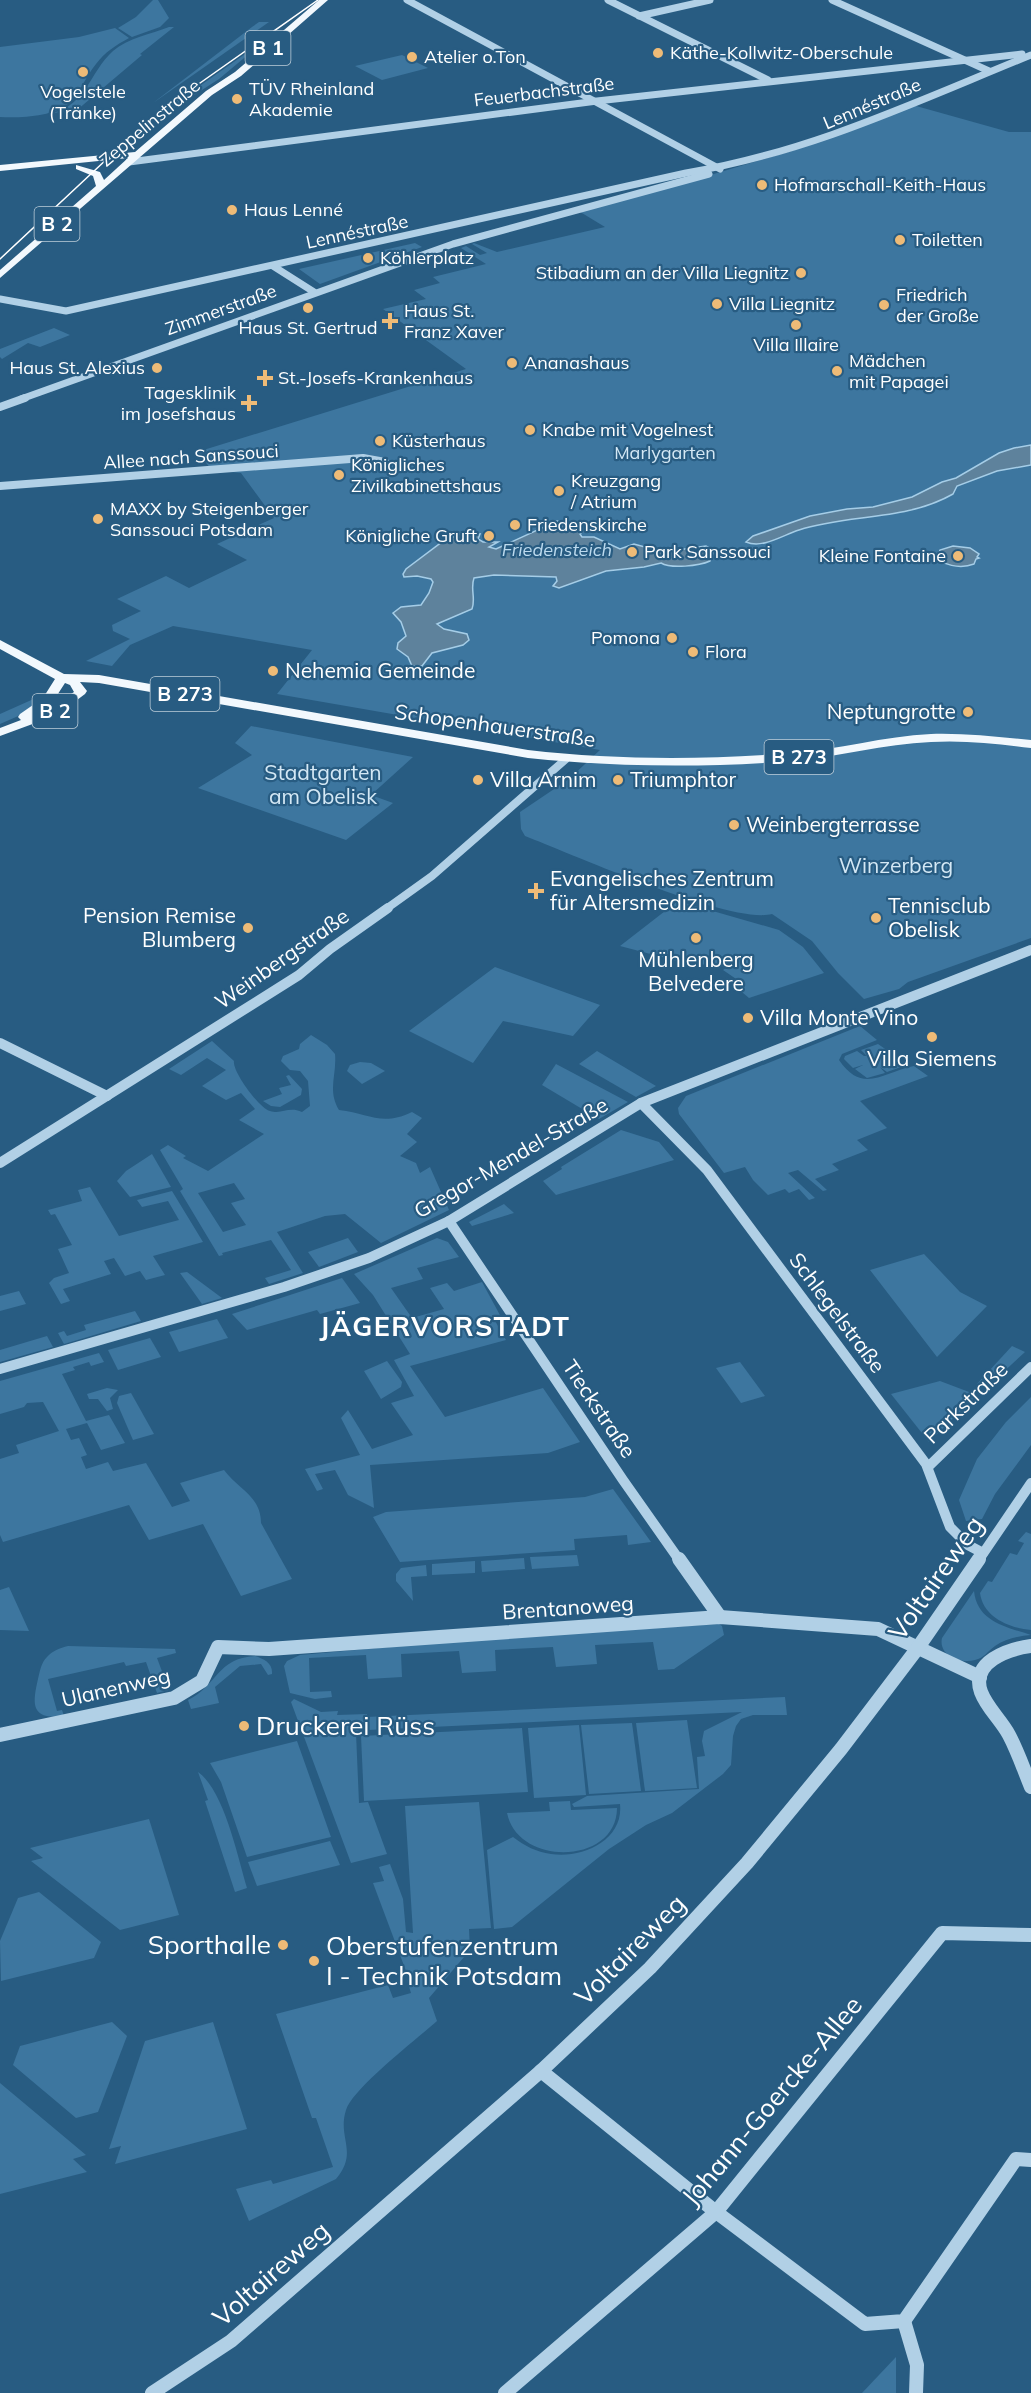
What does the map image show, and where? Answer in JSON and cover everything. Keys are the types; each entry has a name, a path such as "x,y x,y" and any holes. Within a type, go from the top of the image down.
{"main road":[{"name":"Zeppelinstraße","path":"0,275 209,93 238,75 324,0"},
{"path":"0,175 133,159"},
{"path":"0,168 133,159"},
{"name":"B 2","path":"79,167 97,174 101,186"},
{"name":"Schopenhauerstraße","path":"0,644 62,678 99,679 566,759 610,761 769,759 824,754 912,740 948,738 1031,744"},
{"name":"B 2","path":"62,678 80,687 78,695 53,712 1,732 48,700 62,678"}],"street":[{"path":"408,0 720,169"},
{"path":"608,0 769,81"},
{"path":"639,16 710,0"},
{"path":"832,0 989,71"},
{"name":"Feuerbachstraße","path":"133,159 597,101 1031,54"},
{"name":"Lennéstraße","path":"0,299 66,311 686,173 720,169 798,149 1031,54"},
{"name":"Lennéstraße","path":"453,244 697,179 720,169"},
{"path":"433,231 453,244"},
{"name":"Zimmerstraße","path":"0,407 314,292 453,244"},
{"path":"273,266 314,292"},
{"name":"Allee nach Sanssouci","path":"0,486 363,458 385,462"},
{"name":"Weinbergstraße","path":"0,1163 299,975 330,949 432,876 566,759"},
{"name":"Gregor-Mendel-Straße","path":"0,1369 295,1283 369,1258 449,1221 641,1103 1031,950"},
{"path":"0,1044 107,1096"},
{"name":"Schlegelstraße","path":"641,1103 707,1170 928,1467 953,1534 966,1546 983,1553"},
{"name":"Tieckstraße","path":"449,1221 623,1480 720,1617"},
{"name":"Parkstraße","path":"928,1467 1031,1367"},
{"name":"Voltaireweg","path":"152,2393 231,2341 541,2071 650,1968 747,1863 841,1749 916,1649 1031,1483"},
{"name":"Brentanoweg","path":"218,1647 269,1649 720,1617 878,1629 916,1649"},
{"path":"1031,1646 1006,1650 994,1657 985,1666 980,1677 980,1690 1008,1734 1031,1787"},
{"name":"Ulanenweg","path":"0,1735 174,1698 202,1680 218,1647"},
{"path":"916,1649 980,1677"},
{"name":"Johann-Goercke-Allee","path":"505,2393 716,2212 942,1933 1031,1935"},
{"path":"541,2071 716,2212 865,2324 904,2321"},
{"path":"904,2321 1016,2159 1031,2160"},
{"path":"904,2321 917,2365 916,2393"}],"green space":[{"path":"153,0 158,0 169,18 160,27 132,37 118,28 136,17"},
{"path":"259,22 269,22 153,103 252,27"},
{"path":"174,27 77,110 53,113 64,109 81,95 113,51 133,40"},
{"path":"115,28 129,38 99,60 69,103 45,114 0,117 0,47 79,37"},
{"path":"269,37 219,79 174,108 170,107"},
{"path":"402,55 428,68 382,80 355,66"},
{"name":"Park Sanssouci","path":"909,104 1009,132 1031,132 1031,938 908,982 899,989 864,999 838,973 812,941 772,914 752,915 688,899 525,836 521,829 520,812 569,779 600,750 277,694 312,650 173,626 130,645 112,666 86,661 130,639 113,631 112,625 141,611 117,599 166,576 189,588 247,560 217,544 274,518 241,473 212,470 197,452 466,369 383,309 426,299 414,290 440,283 433,277 486,264 461,248 466,246 480,255 487,253 472,244 497,252 605,227 577,210 697,179 798,149"},
{"path":"415,243 422,247 320,284 299,269"},
{"path":"54,328 70,335 40,347 28,343 2,359 0,357 0,349"},
{"path":"47,693 32,710 0,724 0,714"},
{"name":"Stadtgarten am Obelisk","path":"251,726 413,757 371,795 393,803 346,840 198,788 252,755 235,743"},
{"path":"678,901 779,930 803,947 824,973 749,998 736,987 742,983 723,970 727,967 681,962 620,946"},
{"path":"495,967 600,1005 573,1036 503,1021 473,1063 409,1031"},
{"path":"860,1026 877,1040 842,1054 839,1060 856,1077 874,1078 914,1066 928,1076 860,1101 887,1128 857,1140 868,1150 832,1164 839,1170 815,1179 827,1190 823,1191 798,1170 788,1173 815,1198 809,1200 799,1189 789,1193 785,1189 768,1195 753,1180 745,1167 724,1173 679,1114 678,1108 686,1096"},
{"path":"311,1035 327,1045 335,1054 333,1089 335,1103 339,1110 383,1119 412,1112 422,1118 407,1134 417,1142 400,1156 416,1163 420,1173 430,1167 449,1210 381,1243 345,1214 325,1216 277,1232 303,1273 269,1284 265,1278 291,1270 271,1240 222,1253 223,1255 219,1256 180,1191 183,1189 160,1150 168,1145 186,1156 183,1158 208,1171 264,1134 239,1120 255,1109 241,1093 226,1100 202,1086 226,1070 207,1058 181,1075 169,1069 212,1041 234,1061 237,1073 253,1096 265,1108 274,1112 297,1110 302,1112 310,1106 308,1081 300,1071 290,1070 281,1061 283,1056 299,1049 300,1044","holes":["234,1183 245,1199 231,1203 246,1225 223,1232 198,1193"]},
{"path":"878,1044 891,1053 881,1058 893,1054 902,1062 901,1067 887,1072 880,1067 885,1073 867,1078 855,1069 863,1065 853,1068 844,1059 845,1056 857,1051 867,1056 861,1050"},
{"path":"597,1051 656,1086 636,1097 579,1064"},
{"path":"360,1062 371,1063 385,1071 362,1084 347,1071 350,1065"},
{"path":"556,1064 628,1102 599,1119 542,1085"},
{"path":"289,1075 302,1089 301,1095 280,1107 271,1106 263,1101 282,1094 279,1088 291,1085 286,1076"},
{"path":"621,1130 659,1142 674,1160 556,1195 543,1181 562,1169 561,1167"},
{"path":"152,1154 171,1187 130,1197 117,1181 126,1171"},
{"path":"90,1187 119,1236 179,1220 168,1201 142,1207 137,1200 172,1191 203,1242 153,1256 165,1275 146,1280 140,1271 125,1276 114,1258 104,1261 111,1274 63,1289 70,1301 61,1304 49,1283 54,1278 69,1273 58,1249 72,1245 55,1214 51,1215 48,1210 82,1201 78,1190"},
{"path":"504,1204 514,1213 472,1226 469,1222"},
{"path":"348,1238 358,1252 319,1267 308,1252"},
{"path":"437,1238 448,1242 459,1257 417,1268 423,1279 391,1288 412,1318 444,1309 430,1288 447,1283 454,1291 482,1282 501,1317 494,1319 506,1340 410,1366 445,1417 543,1388 580,1442 548,1453 370,1465 374,1508 348,1495 335,1470 315,1474 323,1489 317,1491 305,1469 360,1455 341,1418 348,1410 372,1449 413,1435 391,1403 414,1396 394,1360 410,1354 373,1295 354,1274"},
{"path":"924,1254 960,1292 987,1306 937,1357 870,1270"},
{"path":"187,1272 222,1298 202,1304 180,1273"},
{"path":"342,1278 360,1303 320,1314 317,1310 247,1330 232,1314"},
{"path":"19,1291 26,1304 0,1311 0,1296"},
{"path":"135,1311 141,1321 64,1344 58,1333 64,1331 67,1336 86,1330 84,1325"},
{"path":"217,1319 228,1338 179,1352 169,1332"},
{"path":"47,1336 53,1347 0,1362 0,1350"},
{"path":"150,1338 161,1357 118,1370 108,1350"},
{"path":"1012,1346 1025,1352 986,1388 977,1384"},
{"path":"99,1353 104,1362 91,1366 89,1362 73,1367 75,1370 62,1374 86,1421 109,1415 125,1443 101,1450 87,1423 66,1429 71,1440 79,1438 87,1455 81,1457 86,1469 108,1462 113,1471 146,1463 172,1507 190,1501 180,1483 224,1470 253,1499 260,1514 261,1523 292,1579 241,1596 203,1524 149,1540 129,1505 3,1542 0,1535 0,1459 19,1453 16,1445 59,1431 43,1402 27,1403 24,1407 0,1414 0,1381"},
{"path":"387,1361 402,1382 401,1387 381,1399 364,1371"},
{"path":"740,1362 765,1396 741,1403 716,1368"},
{"path":"940,1381 977,1395 929,1442 891,1394"},
{"path":"107,1388 118,1390 110,1398 113,1409 107,1411 98,1399 89,1399 87,1394"},
{"path":"131,1393 154,1434 133,1440 117,1403 119,1396"},
{"path":"1031,1397 1031,1445 995,1494 982,1519 966,1521 959,1500 977,1459 1006,1422"},
{"path":"613,1489 651,1542 628,1545 627,1535 574,1539 575,1550 400,1562 373,1517 386,1512 585,1497"},
{"path":"1026,1532 1031,1534 1031,1630 1014,1627 998,1620 986,1609 980,1593 988,1581 992,1582 1010,1553 1017,1555 1024,1543 1018,1541"},
{"path":"577,1555 579,1566 532,1569 530,1557"},
{"path":"524,1558 525,1569 482,1572 481,1561"},
{"path":"475,1561 475,1573 432,1575 432,1564"},
{"path":"426,1565 427,1576 411,1577 413,1601 396,1581 396,1574 401,1568"},
{"path":"9,1587 29,1631 0,1630 0,1590"},
{"path":"974,1591 976,1601 987,1616 1003,1626 1031,1635 1003,1641 975,1660 957,1660 947,1654 942,1638"},
{"path":"719,1624 722,1626 724,1635 674,1669 658,1670 653,1642 595,1645 597,1664 556,1667 553,1647 495,1650 496,1671 462,1673 459,1651 401,1654 402,1677 368,1679 366,1655 309,1658 310,1692 331,1691 332,1697 315,1699 290,1693 284,1666 287,1661 300,1655 479,1639"},
{"path":"68,1646 175,1649 176,1653 157,1658 169,1690 157,1693 146,1662 126,1666 124,1662 48,1679 57,1711 62,1710 64,1716 45,1716 36,1709 35,1703 41,1667 51,1653"},
{"path":"255,1656 269,1664 272,1674 268,1675 261,1664 240,1666 215,1687 219,1703 191,1709 188,1700 205,1688 225,1667 242,1658"},
{"path":"785,1697 787,1715 753,1715 741,1719 733,1736 731,1765 723,1774 672,1813 646,1825 609,1849 512,1927 494,1929 487,1850 513,1837 531,1848 551,1854 563,1855 588,1850 608,1837 615,1828 620,1804 574,1807 572,1804 587,1796 699,1789 697,1757 705,1756 702,1741 704,1731 742,1712 368,1730 368,1732 356,1733 359,1803 368,1802 387,1854 351,1863 291,1702 294,1699 321,1712 338,1711 337,1715 367,1714 367,1717"},
{"path":"687,1720 697,1788 645,1791 636,1723"},
{"path":"632,1723 641,1791 589,1794 581,1725"},
{"path":"579,1725 586,1795 534,1798 528,1728"},
{"path":"522,1728 528,1792 364,1801 361,1736"},
{"path":"297,1741 331,1837 247,1857 221,1782 210,1763"},
{"path":"198,1772 207,1781 223,1809 247,1888 235,1892 205,1801 208,1800"},
{"path":"570,1801 571,1810 617,1808 613,1827 601,1840 585,1849 566,1852 547,1850 529,1843 515,1831 507,1813 550,1811 549,1802"},
{"path":"479,1802 491,1928 469,1929 470,1950 429,1998 437,2021 360,2089 351,2101 344,2120 346,2161 336,2179 249,2221 236,2189 271,2180 273,2184 333,2167 316,2118 312,2118 276,2014 388,1985 393,1998 411,1993 407,1980 409,1979 373,1883 384,1881 379,1867 390,1864 403,1899 406,1932 413,1933 405,1806"},
{"path":"149,1819 179,1915 120,1930 31,1861 43,1858 30,1848"},
{"path":"330,1841 340,1865 257,1886 248,1862"},
{"path":"39,1892 101,1942 94,1958 1,1981 0,1941 18,1898"},
{"path":"112,2022 127,2036 98,2112 76,2118 13,2065 20,2046"},
{"path":"213,2022 247,2129 115,2164 121,2146 109,2149 145,2041"},
{"path":"0,2083 86,2155 73,2159 87,2172 0,2194"},
{"path":"896,2357 896,2393 862,2393"}],"water":[{"path":"1031,445 1031,465 997,471 957,486 953,494 935,503 897,513 818,525 766,543 746,542 753,536 810,516 873,507 912,497 942,482 956,478 999,453"},
{"name":"Friedensteich","path":"557,521 582,532 580,534 582,537 594,537 620,549 634,544 663,552 706,546 714,551 710,561 699,564 678,566 661,563 606,571 559,588 553,586 557,581 556,577 494,575 474,578 472,609 437,624 444,629 467,634 469,640 463,645 432,653 422,666 412,666 408,657 397,649 398,643 406,636 401,622 393,613 401,607 421,605 433,582 431,579 417,576 404,577 406,569 442,542 461,533 467,537 480,534 478,539 483,542 498,542 489,547 496,549"},
{"name":"Kleine Fontaine","path":"953,546 970,548 979,554 977,557 979,558 974,564 963,566 946,564 936,554 940,550"}],"tram line":[{"path":"0,259 124,143 183,95 318,0"}],"place":[{"name":"Käthe-Kollwitz-Oberschule","path":"658,53"},
{"name":"Atelier o.Ton","path":"412,57"},
{"name":"Vogelstele (Tränke)","path":"83,72"},
{"name":"TÜV Rheinland Akademie","path":"237,99"},
{"name":"Hofmarschall-Keith-Haus","path":"762,185"},
{"name":"Haus Lenné","path":"232,210"},
{"name":"Toiletten","path":"900,240"},
{"name":"Köhlerplatz","path":"368,258"},
{"name":"Stibadium an der Villa Liegnitz","path":"801,273"},
{"name":"Villa Liegnitz","path":"717,304"},
{"name":"Friedrich der Große","path":"884,305"},
{"name":"Haus St. Gertrud","path":"308,308"},
{"name":"Haus St. Franz Xaver","path":"390,321"},
{"name":"Villa Illaire","path":"796,325"},
{"name":"Ananashaus","path":"512,363"},
{"name":"Haus St. Alexius","path":"157,368"},
{"name":"Mädchen mit Papagei","path":"837,371"},
{"name":"St.-Josefs-Krankenhaus","path":"265,378"},
{"name":"Tagesklinik im Josefshaus","path":"249,403"},
{"name":"Knabe mit Vogelnest","path":"530,430"},
{"name":"Küsterhaus","path":"380,441"},
{"name":"Königliches Zivilkabinettshaus","path":"339,475"},
{"name":"Kreuzgang / Atrium","path":"559,491"},
{"name":"MAXX by Steigenberger Sanssouci Potsdam","path":"98,519"},
{"name":"Friedenskirche","path":"515,525"},
{"name":"Königliche Gruft","path":"489,536"},
{"name":"Park Sanssouci","path":"632,552"},
{"name":"Kleine Fontaine","path":"958,556"},
{"name":"Pomona","path":"672,638"},
{"name":"Flora","path":"693,652"},
{"name":"Nehemia Gemeinde","path":"273,671"},
{"name":"Neptungrotte","path":"968,712"},
{"name":"Villa Arnim","path":"478,780"},
{"name":"Triumphtor","path":"618,780"},
{"name":"Weinbergterrasse","path":"734,825"},
{"name":"Evangelisches Zentrum für Altersmedizin","path":"536,891"},
{"name":"Tennisclub Obelisk","path":"876,918"},
{"name":"Pension Remise Blumberg","path":"248,928"},
{"name":"Mühlenberg Belvedere","path":"696,938"},
{"name":"Villa Monte Vino","path":"748,1018"},
{"name":"Villa Siemens","path":"932,1037"},
{"name":"Druckerei Rüss","path":"244,1726"},
{"name":"Sporthalle","path":"283,1945"},
{"name":"Oberstufenzentrum I - Technik Potsdam","path":"314,1961"}],"district":[{"name":"JÄGERVORSTADT","path":"445,1327"}],"park label":[{"name":"Marlygarten","path":"665,453"},
{"name":"Winzerberg","path":"896,866"}]}
